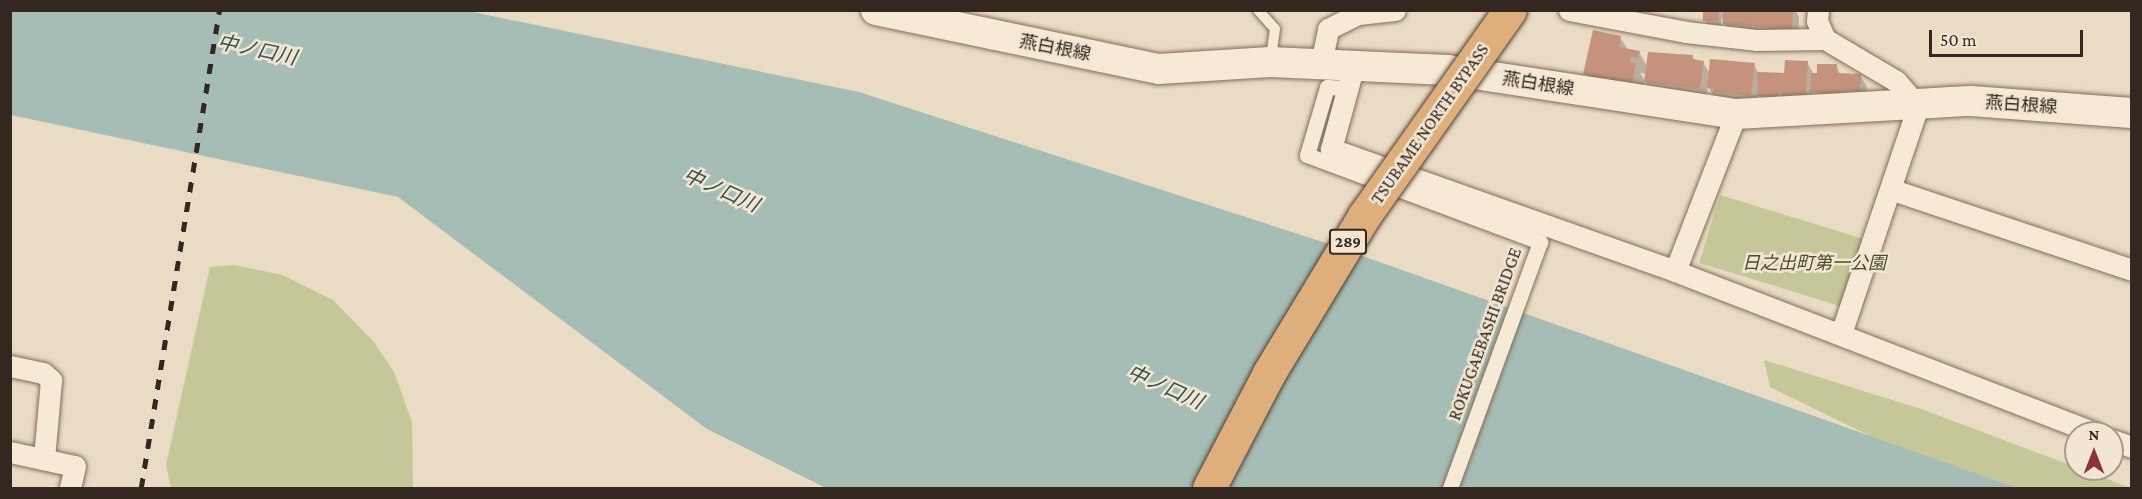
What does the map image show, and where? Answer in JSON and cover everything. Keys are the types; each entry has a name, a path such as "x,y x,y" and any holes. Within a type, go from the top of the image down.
{"highway":[{"name":"TSUBAME NORTH BYPASS","path":"1209,489 1269,373 1364,216 1510,10"}],"main road":[{"name":"燕白根線","path":"876,10 1160,69 1270,62 1321,63 1351,77 1448,70 1736,114 1918,106 1971,101 2132,113"}],"street":[{"path":"1321,63 1328,29 1358,14 1395,10"},
{"path":"1818,10 1817,21 1825,39"},
{"path":"1580,12 1733,37 1825,39 1896,81 1918,106 1893,190 1841,334"},
{"path":"1351,77 1331,149 1675,271 2064,421"},
{"name":"ROKUGAEBASHI BRIDGE","path":"1351,77 1327,87 1307,155 1540,242 1450,489"},
{"path":"1675,271 1736,114"},
{"path":"1893,190 2132,270"},
{"path":"10,366 43,372 51,380 44,459"},
{"path":"10,452 75,466 70,489"}],"lane":[{"path":"1258,10 1275,29 1270,62"}],"green space":[{"name":"日之出町第一公園","path":"1720,195 1866,240 1846,308 1699,263"},
{"path":"235,265 282,275 333,300 373,341 394,372 412,422 413,488 171,488 166,465 210,267"},
{"path":"1764,360 1921,409 2064,463 2064,481 2112,481 2131,488 1990,488 1940,470 1770,387"}],"water":[{"name":"中ノ口川","path":"11,11 468,11 859,92 1326,243 2017,488 826,488 707,429 398,197 11,115"}],"building":[{"path":"1703,10 1719,10 1719,21 1703,21"},
{"path":"1723,10 1793,10 1792,29 1723,24"},
{"path":"1593,30 1621,36 1619,47 1640,51 1638,58 1631,57 1630,62 1636,63 1632,84 1583,74"},
{"path":"1648,52 1693,55 1692,59 1704,61 1700,89 1644,82"},
{"path":"1710,59 1755,63 1751,96 1713,92 1713,88 1707,88"},
{"path":"1785,60 1808,61 1806,96 1783,95 1779,90 1779,96 1758,96 1757,72 1784,73"},
{"path":"1817,64 1837,64 1837,73 1861,74 1860,91 1841,90 1840,95 1810,91 1811,73 1817,73"}],"railway":[{"path":"141,488 219,10"}]}
